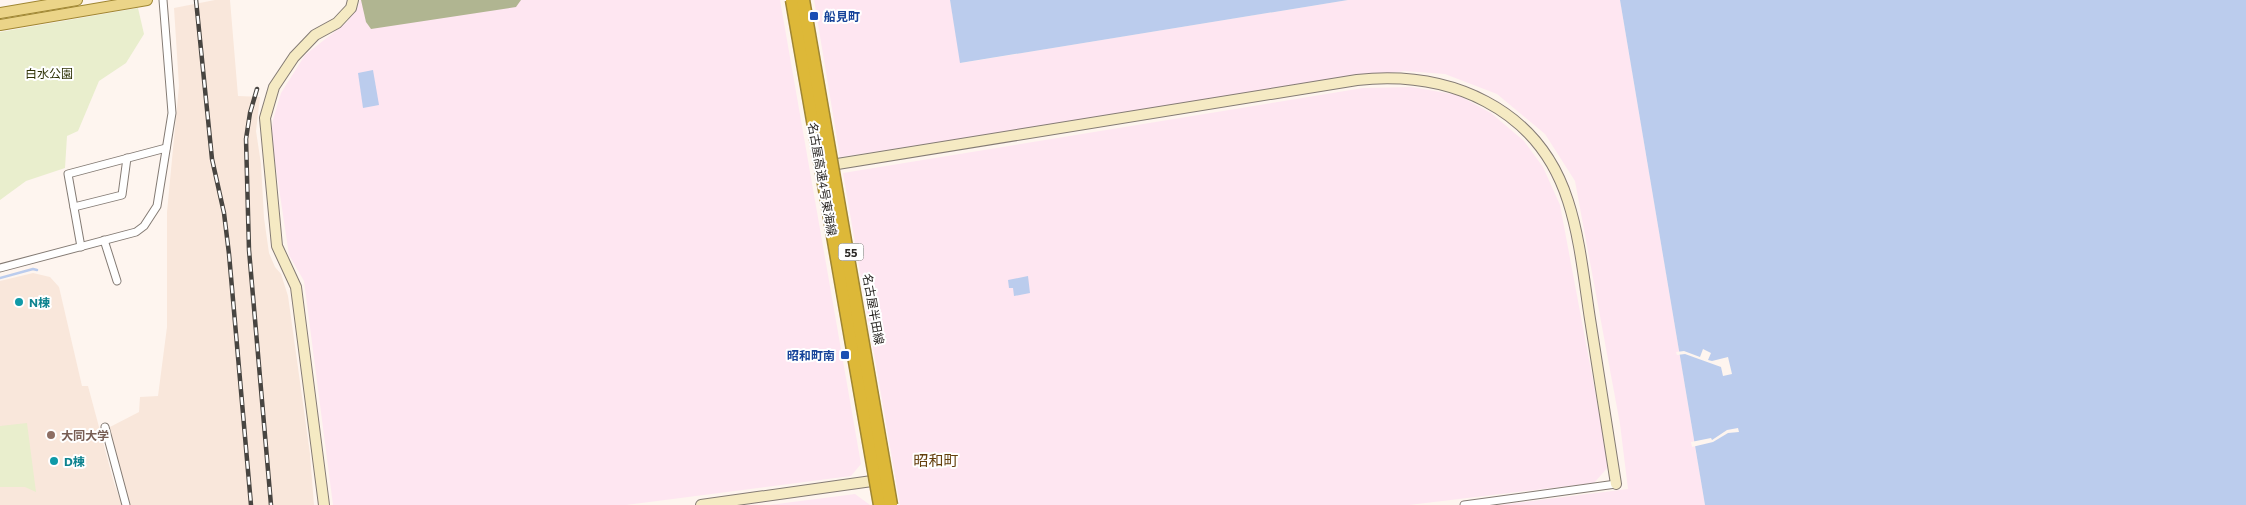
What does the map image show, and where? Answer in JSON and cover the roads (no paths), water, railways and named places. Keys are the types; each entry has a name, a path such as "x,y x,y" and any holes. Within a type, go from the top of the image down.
{"highway":[{"name":"名古屋高速4号東海線","path":"790,0 880,505"},
{"name":"名古屋高速4号東海線","path":"802,0 891,505"}],"main road":[{"path":"0,13 19,5 77,0"},
{"path":"0,25 147,0"},
{"name":"55","path":"790,0 876,505"},
{"name":"名古屋半田線","path":"806,0 896,505"}],"street":[{"path":"0,268 136,232 144,226 157,206 172,113 162,0"},
{"path":"324,505 296,287 277,246 265,118 274,87 294,57 315,35 337,23 351,8 353,0"},
{"path":"817,167 1357,80 1380,78 1421,79 1464,90 1497,108 1526,132 1550,163 1563,188 1574,224 1616,484 1464,505"},
{"path":"81,247 68,174 166,148"},
{"path":"74,207 122,195 127,158"},
{"path":"104,240 118,281"},
{"path":"105,427 126,505"},
{"path":"701,505 872,481"}],"water":[{"path":"950,0 1348,0 960,63"},
{"path":"1620,0 2246,0 2246,505 1705,505"},
{"path":"373,70 379,105 363,108 358,73"},
{"path":"1028,276 1030,293 1014,296 1013,288 1009,288 1008,280"}],"waterway":[{"path":"0,278 33,269 37,270"}],"railway":[{"path":"196,0 212,159 224,213 229,254 251,505"},
{"path":"257,89 250,113 246,139 249,250 271,505"}],"place":[{"name":"船見町","path":"814,16"},
{"name":"N棟","path":"19,302"},
{"name":"昭和町南","path":"845,355"},
{"name":"大同大学","path":"51,435"},
{"name":"D棟","path":"54,461"}],"district":[{"name":"昭和町","path":"936,460"}],"park label":[{"name":"白水公園","path":"49,73"}]}
